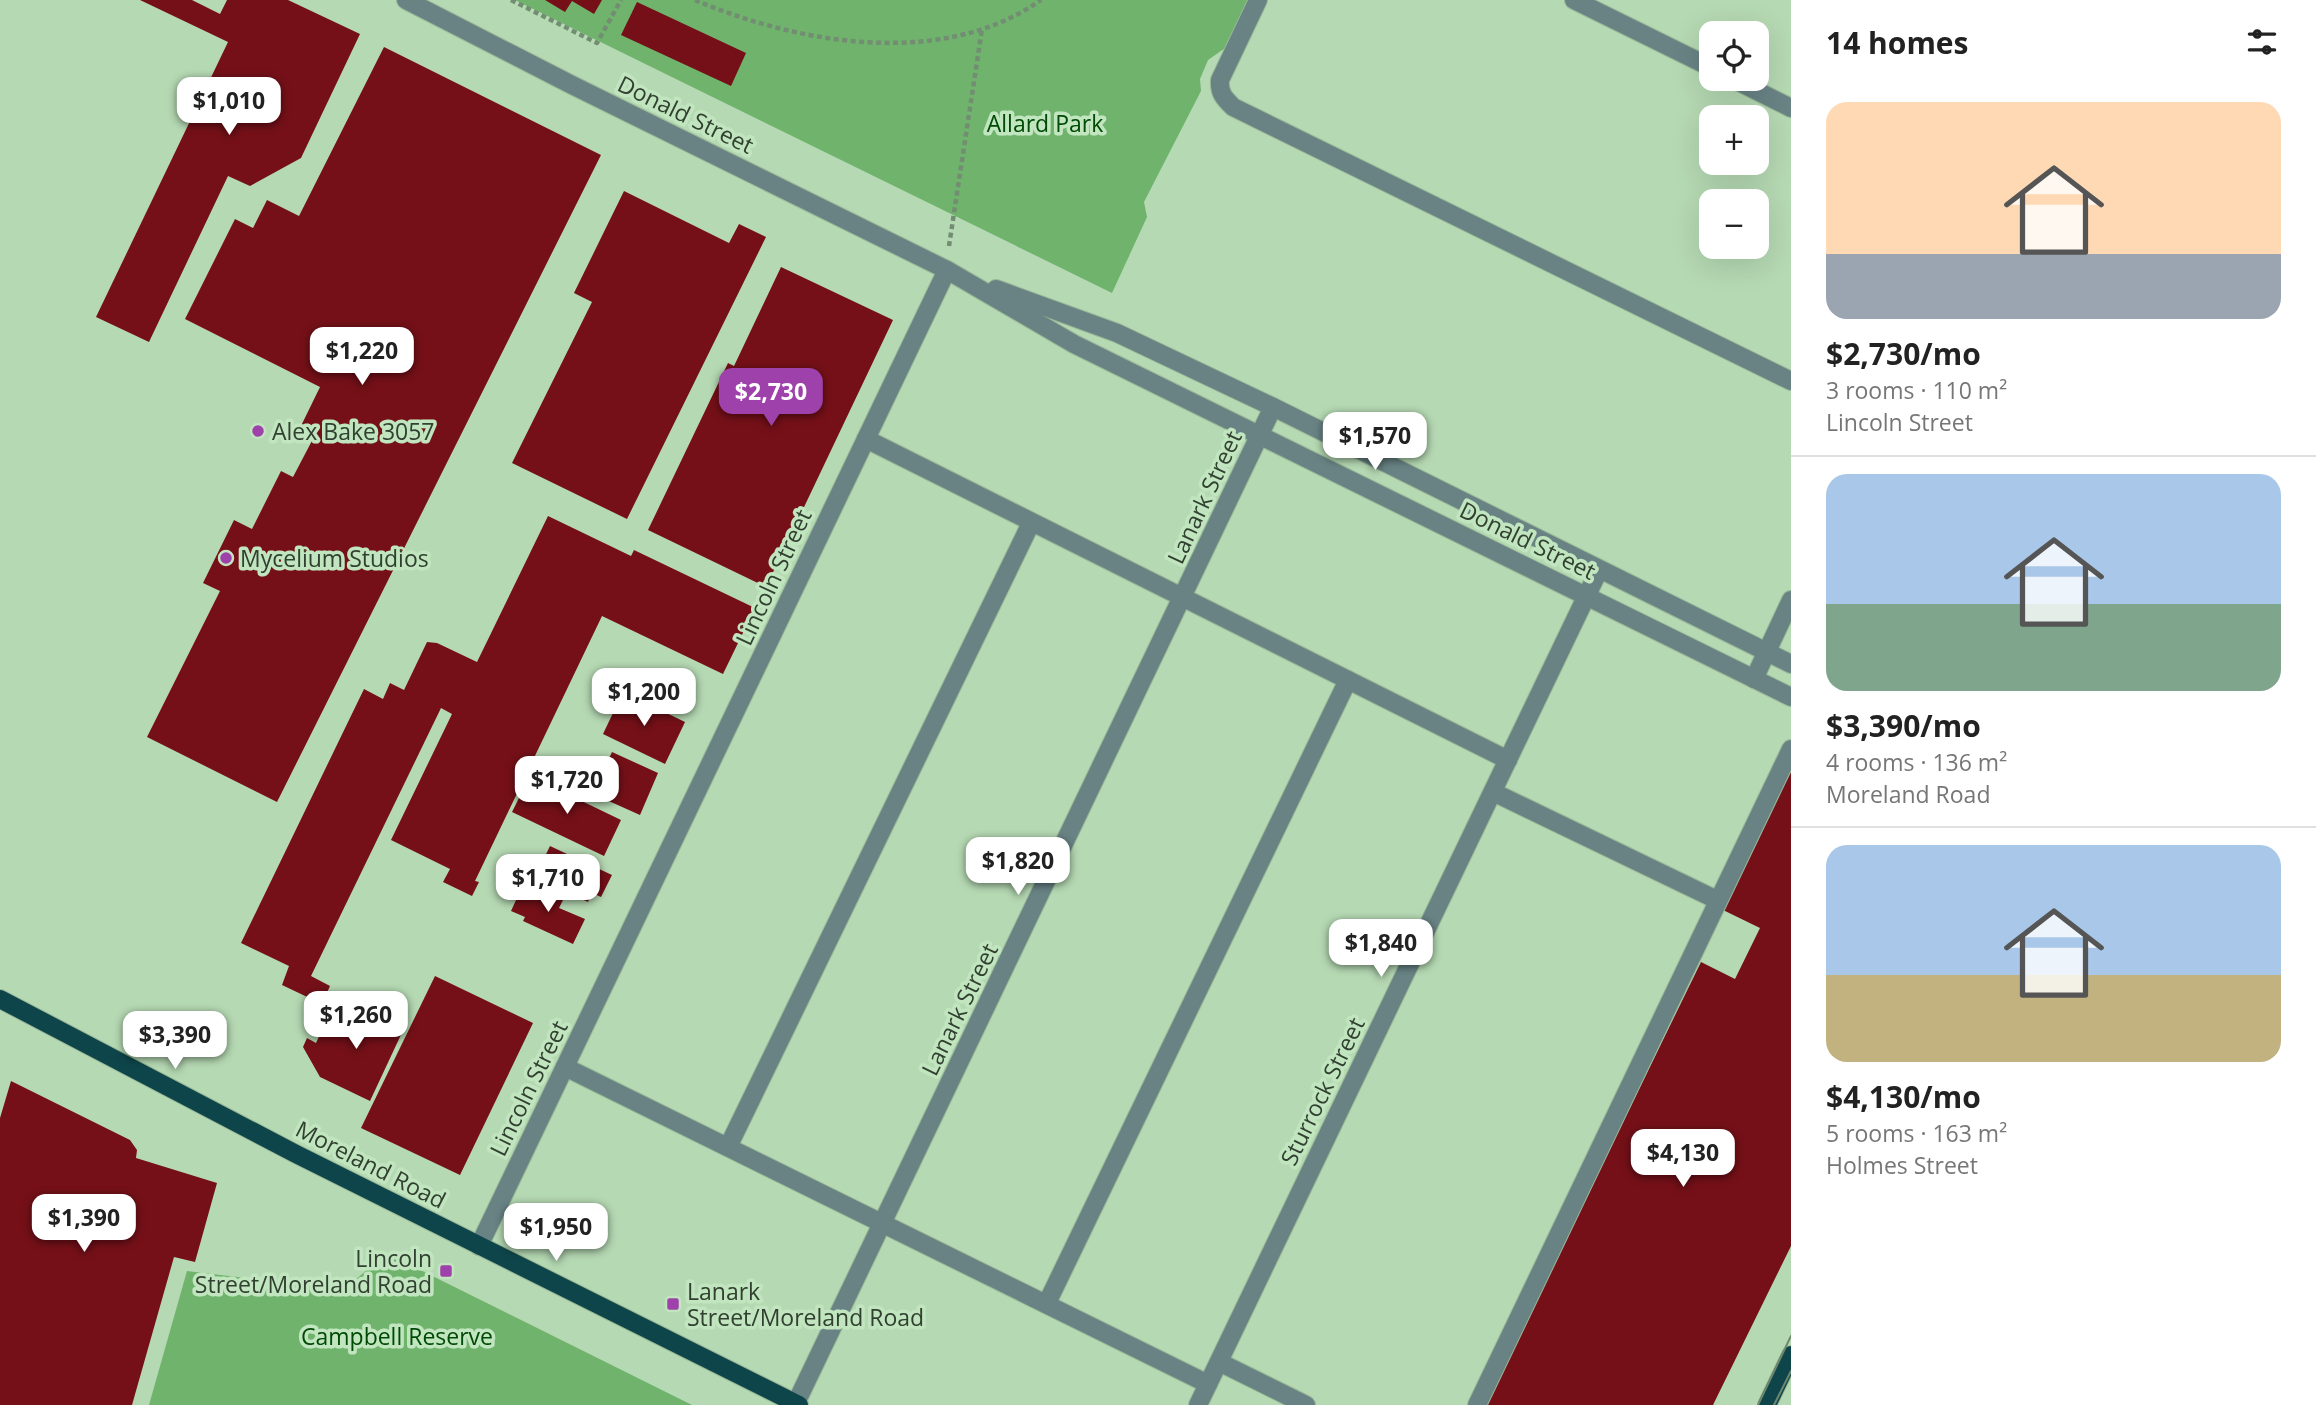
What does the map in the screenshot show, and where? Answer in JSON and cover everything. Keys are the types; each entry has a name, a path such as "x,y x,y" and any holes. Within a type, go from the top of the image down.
{"main road":[{"name":"Moreland Road","path":"0,999 135,1072 798,1404"},
{"path":"1767,1405 1791,1355"}],"street":[{"name":"Donald Street","path":"405,0 947,270 1074,344 1791,697"},
{"path":"1258,0 1220,80 1219,89 1233,107 1791,381"},
{"path":"1574,0 1699,62"},
{"path":"1757,91 1791,108"},
{"name":"Donald Street","path":"947,270 1117,334 1273,407 1791,664"},
{"name":"Lincoln Street","path":"479,1245 947,270"},
{"name":"Lanark Street","path":"798,1404 1273,407"},
{"path":"866,439 1508,760"},
{"path":"728,1147 1031,523"},
{"name":"Sturrock Street","path":"1198,1405 1599,570"},
{"path":"1754,678 1791,600"},
{"path":"1047,1303 1348,680"},
{"path":"1477,1405 1791,750"},
{"path":"1493,792 1717,900"},
{"path":"565,1067 1208,1384"},
{"path":"1219,1362 1306,1405"}],"path":[{"path":"511,0 597,43 621,0"},
{"path":"695,0 727,13 799,32 893,44 940,40 982,29 1024,12 1041,0"},
{"path":"947,270 951,227 982,29"}],"green space":[{"name":"Allard Park","path":"515,0 1249,0 1228,46 1208,60 1200,79 1201,91 1144,202 1147,217 1112,293"},
{"name":"Campbell Reserve","path":"386,1253 692,1405 149,1405 187,1271 344,1290"}],"building":[{"path":"140,0 192,0 220,14 227,0 288,0 360,34 301,158 250,186 228,176 149,342 96,317 228,42"},
{"path":"545,0 602,0 594,14 572,1 565,12"},
{"path":"637,2 746,53 731,86 621,35"},
{"path":"384,47 601,155 277,802 147,737 220,591 203,583 234,520 252,529 281,471 293,477 315,435 300,428 320,387 185,319 235,219 253,228 267,200 299,216"},
{"path":"624,191 729,243 739,224 766,237 627,519 512,463 592,302 574,293"},
{"path":"781,267 893,320 766,587 648,530 728,363 734,366"},
{"path":"548,516 631,556 634,550 755,608 723,674 602,616 475,881 479,882 472,896 443,882 450,869 391,840 452,714 441,708 311,976 330,986 322,1004 282,985 289,966 241,943 364,689 383,699 390,683 404,690 427,642 437,643 477,662"},
{"path":"623,692 685,722 665,764 603,734"},
{"path":"612,752 658,773 640,815 573,785 586,758 605,767"},
{"path":"1791,771 1791,1246 1713,1405 1485,1405 1701,962 1735,979 1760,928 1723,910"},
{"path":"530,776 621,820 604,856 512,812"},
{"path":"550,846 612,875 601,897 592,893 588,902 535,877"},
{"path":"522,887 535,893 537,888 563,900 559,908 585,919 573,944 523,921 525,917 511,911"},
{"path":"435,976 533,1023 460,1175 361,1128"},
{"path":"365,1004 406,1024 370,1101 320,1077 303,1047 307,1038 316,1043 328,1017 354,1029"},
{"path":"11,1081 130,1140 137,1150 136,1158 217,1183 195,1262 174,1257 132,1405 0,1405 0,1118"}],"tram line":[{"path":"1758,1405 1791,1336"},
{"path":"1774,1405 1791,1371"}],"place":[{"name":"Alex Bake 3057","path":"258,431"},
{"name":"Mycelium Studios","path":"226,558"},
{"name":"Lincoln Street/Moreland Road","path":"446,1271"},
{"name":"Lanark Street/Moreland Road","path":"673,1304"}]}
